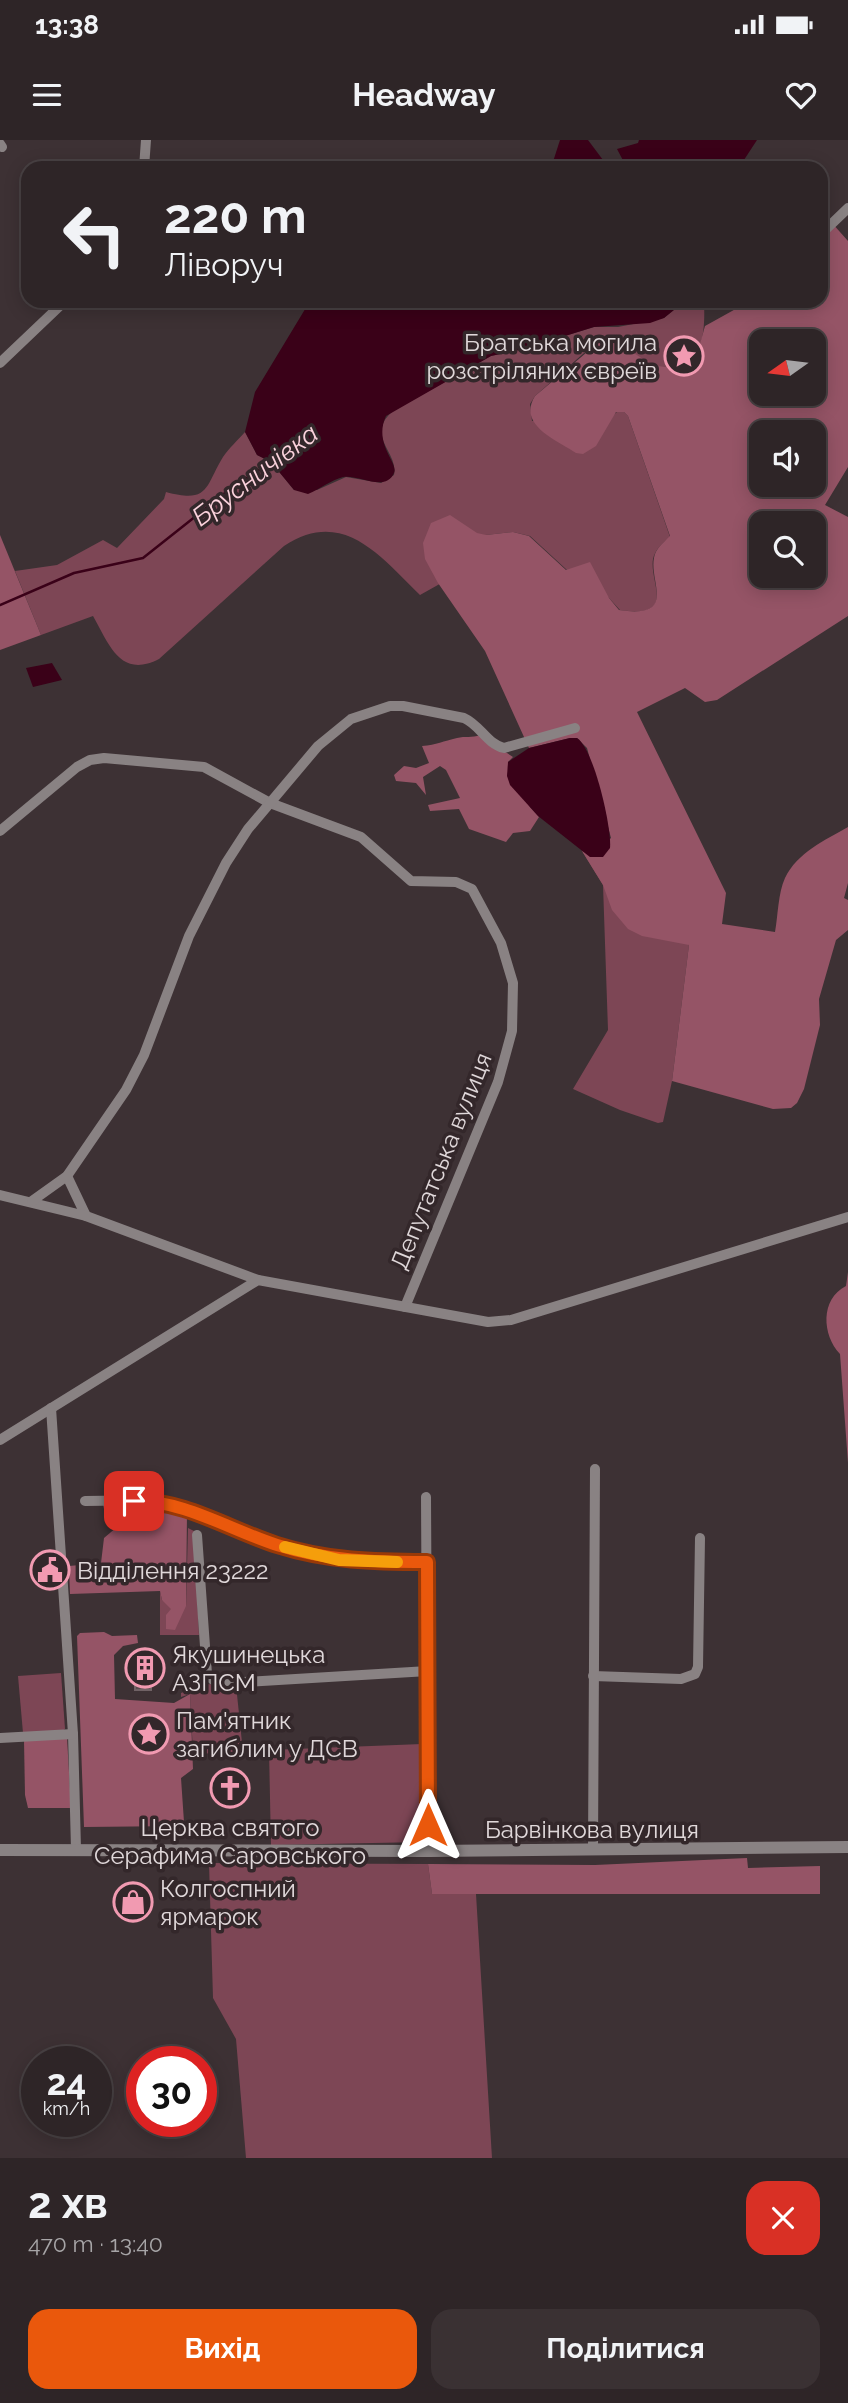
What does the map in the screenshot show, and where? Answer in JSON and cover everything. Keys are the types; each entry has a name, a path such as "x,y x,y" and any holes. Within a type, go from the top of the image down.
{"street":[{"path":"144,161 146,140"},
{"path":"828,227 848,208"},
{"path":"0,363 58,308"},
{"path":"32,1201 67,1176 126,1090 144,1055 180,956 201,908 237,844 331,733 351,719 379,709 402,706 472,721 492,742 504,748 575,728"},
{"path":"0,831 77,767 97,759 121,758 204,767 270,803"},
{"name":"Депутатська вулиця","path":"270,803 361,837 411,881 456,882 467,886 479,898 509,966 514,998 506,1061 405,1307"},
{"path":"67,1176 86,1216"},
{"path":"0,1195 86,1216 258,1280 488,1322 511,1321 848,1217"},
{"path":"0,1440 258,1280"},
{"path":"51,1408 73,1734 76,1849"},
{"path":"593,1850 595,1469"},
{"path":"426,1497 428,1851"},
{"path":"85,1501 159,1500 246,1535 325,1558 427,1562"},
{"path":"197,1535 207,1674 214,1680 227,1683 428,1671"},
{"path":"593,1676 681,1679 695,1674 698,1667 700,1538"},
{"path":"0,1738 73,1734"},
{"name":"Барвінкова вулиця","path":"0,1850 428,1851 848,1847"}],"shaded area":[{"path":"560,140 588,140 604,161 553,161"},
{"path":"639,140 757,140 743,161 623,161 617,149 638,143"},
{"path":"832,223 848,241 848,467 825,505 848,517 848,616 717,700 705,702 685,688 637,712 726,893 722,924 775,932 781,891 790,869 812,848 848,827 848,883 844,898 848,900 848,930 836,940 819,999 820,1025 804,1089 797,1103 791,1108 773,1109 672,1081 689,945 642,936 628,929 612,910 603,885 582,851 590,857 611,838 587,748 577,738 570,738 529,748 485,651 438,583 425,559 423,543 431,523 450,515 477,533 486,535 513,532 529,536 566,570 590,562 609,598 619,610 649,609 655,604 657,596 653,567 655,555 670,536 628,416 624,412 616,412 596,446 583,454 576,453 541,430 531,415 531,406 535,396 599,342 619,345 664,367 689,363 699,347 705,326 737,308 828,308 828,227"},
{"path":"306,308 676,308 664,318 650,323 594,327 491,356 386,416 382,435 395,469 390,479 384,482 343,477 308,494 294,490 271,462 257,455 245,432 255,392"},
{"path":"676,308 704,308 701,343 691,360 684,365 673,368 655,367 620,343 592,346 535,396 530,404 532,421 612,416 617,412 624,412 628,416 670,537 654,555 657,597 655,604 649,609 620,610 609,598 567,570 530,536 513,532 486,535 445,581 420,595 390,565 359,541 342,534 325,532 305,535 284,546 159,659 146,664 134,665 117,656 93,616 41,635 15,571 57,565 103,540 117,548 164,499 166,492 191,496 204,490 223,457 245,432 257,455 271,462 294,490 317,490 346,477 381,483 394,475 392,459 382,436 385,420 393,411 491,356 594,327 618,327 664,318"},
{"path":"0,535 41,635 0,650"},
{"path":"52,663 62,680 33,687 26,668"},
{"path":"480,735 513,757 508,762 530,807 539,817 530,831 513,833 506,842 469,829 459,809 430,811 428,805 460,798 446,770 440,766 423,777 426,795 416,783 396,781 394,775 404,766 416,768 429,763 422,746"},
{"path":"577,738 583,745 601,790 610,838 610,848 603,857 590,857 538,816 510,785 507,776 508,762 529,748"},
{"path":"582,851 590,854 689,945 672,1081 663,1122 658,1123 620,1110 573,1089 608,1030 603,885"},
{"path":"848,1272 848,1463 840,1354 830,1337 827,1318 832,1299 846,1286"},
{"path":"103,1504 130,1504 130,1520 135,1522 143,1521 159,1505 187,1513 186,1606 175,1630 166,1629 166,1615 171,1609 162,1600 160,1591 70,1594 69,1566 101,1563 104,1538 119,1522 115,1516 105,1514"},
{"path":"188,1528 194,1531 199,1635 160,1635 160,1591 162,1600 186,1606"},
{"path":"104,1632 112,1636 137,1635 138,1643 123,1646 114,1655 115,1699 174,1703 190,1694 193,1769 181,1778 184,1822 181,1826 84,1827 77,1636 80,1633"},
{"path":"61,1673 65,1729 23,1733 18,1676"},
{"path":"203,1684 236,1685 243,1752 193,1754 190,1694 181,1697 181,1693"},
{"path":"67,1737 71,1808 28,1808 25,1795 24,1740"},
{"path":"422,1744 424,1842 271,1845 269,1750"},
{"path":"747,1858 748,1868 820,1866 820,1894 432,1894 428,1864 595,1865"},
{"path":"209,1863 428,1864 432,1894 476,1894 492,2158 246,2158 236,2039 213,1998"}],"building":[{"name":"Якушинецька АЗПСМ","path":"135,1656 153,1656 153,1661 156,1661 156,1675 151,1675 151,1690 135,1690"},
{"name":"Церква святого Серафима Саровського","path":"223,1776 236,1776 237,1800 224,1800"}],"waterway":[{"name":"Брусничівка","path":"0,605 74,573 143,558 225,493 274,460"}],"slow traffic":[{"path":"285,1547 309,1555 339,1560 397,1562"}],"place":[{"name":"Братська могила розстріляних євреїв","path":"684,356"},
{"name":"Відділення 23222","path":"50,1570"},
{"name":"Якушинецька АЗПСМ","path":"145,1668"},
{"name":"Пам'ятник загиблим у ДСВ","path":"149,1734"},
{"name":"Церква святого Серафима Саровського","path":"230,1788"},
{"name":"Колгоспний ярмарок","path":"133,1902"}],"route":[{"path":"134,1501 159,1500 236,1531 309,1555 354,1561 427,1562 428,1825"}]}
